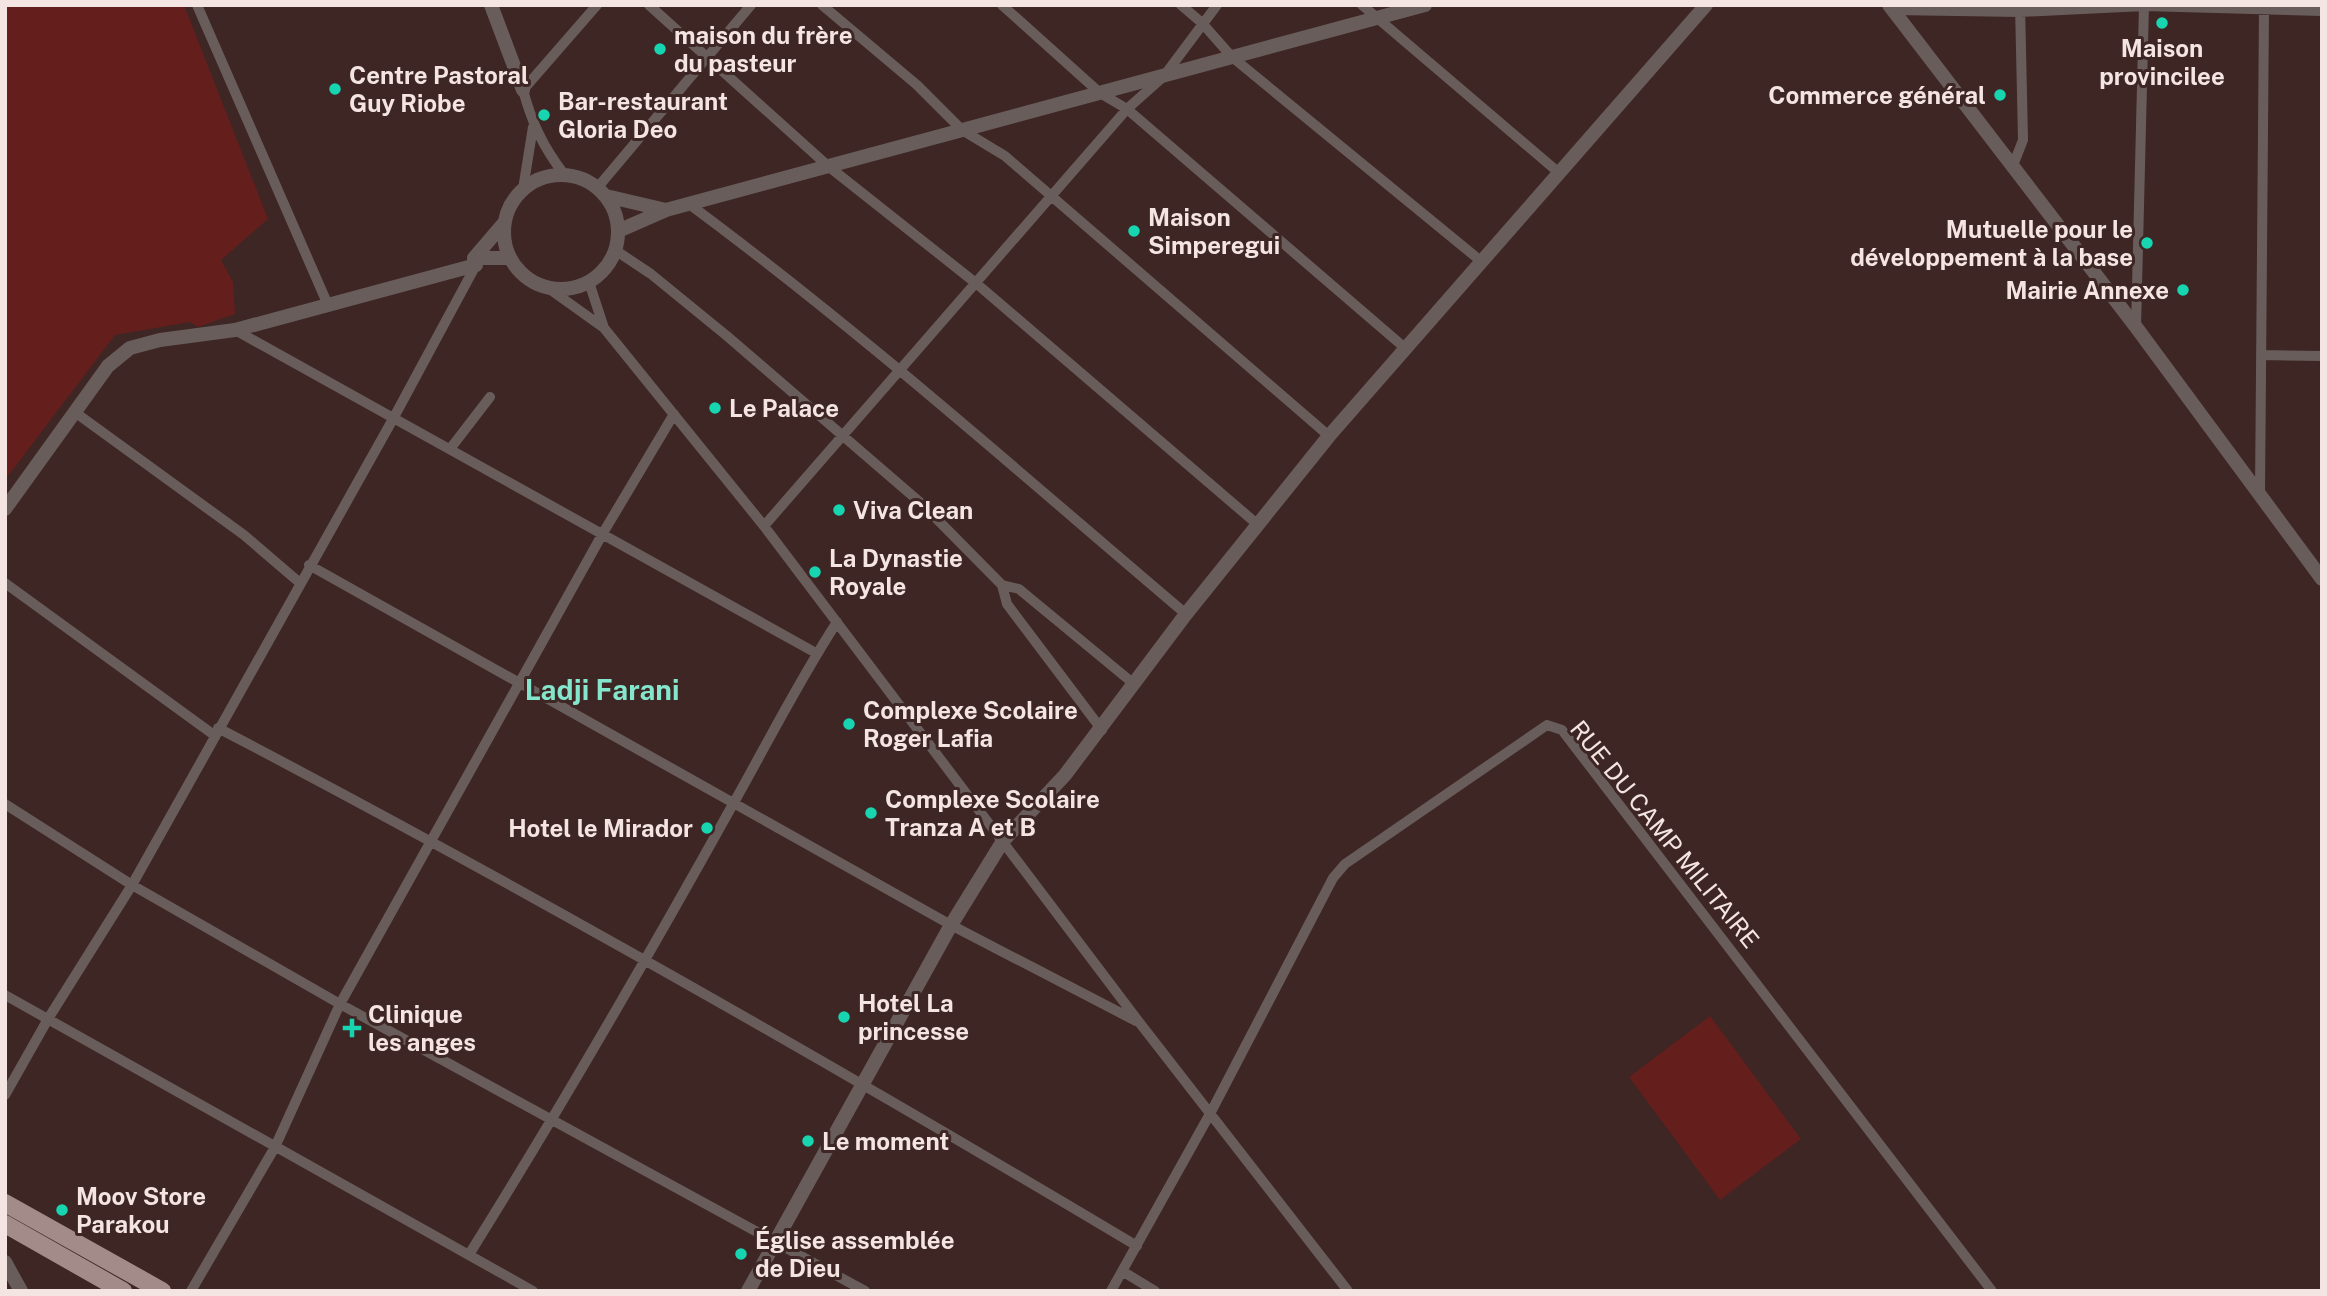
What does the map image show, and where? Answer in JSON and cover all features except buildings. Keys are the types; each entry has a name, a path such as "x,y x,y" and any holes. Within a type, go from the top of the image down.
{"main road":[{"path":"7,1206 162,1291"},
{"path":"5,1224 123,1291"}],"street":[{"path":"198,5 328,305"},
{"path":"491,5 523,90 533,127 564,174"},
{"path":"523,90 597,5"},
{"path":"649,5 828,166 977,284 1257,524"},
{"path":"602,192 751,5"},
{"path":"822,5 917,85 962,130 1005,156 1329,436"},
{"path":"1002,5 1100,93 1127,109 1405,348"},
{"path":"1181,5 1202,23 1232,57 1482,262"},
{"path":"764,526 1127,109 1164,76 1217,5"},
{"path":"1362,5 1381,13 1558,172"},
{"path":"618,231 666,210 1164,76 1381,13 1425,5"},
{"path":"748,1291 951,925 1003,841 1102,730 1186,614 1329,436 1706,5"},
{"path":"2136,327 2144,5"},
{"path":"1891,8 2144,5 2322,11"},
{"path":"1891,8 2136,327 2322,579"},
{"path":"2012,168 2023,140 2020,8"},
{"path":"2260,494 2264,8"},
{"path":"523,189 533,127"},
{"path":"5,1095 48,1018 132,886 393,419 475,262 504,223 511,204 523,189 549,175 564,174 582,178 602,192 666,210"},
{"path":"548,288 569,288 589,282 605,268 615,250 618,231 617,219 602,192"},
{"path":"689,204 785,275 901,369 1186,614"},
{"path":"504,223 510,258 519,272 548,288 604,328 674,414 764,526 1139,1022 1348,1291"},
{"path":"615,250 661,281 845,435 922,504 1002,585 1019,589 1134,684"},
{"path":"5,509 108,366 130,348 160,340 235,330 475,262 510,258"},
{"path":"589,282 604,328"},
{"path":"235,330 816,653"},
{"path":"2261,355 2322,356"},
{"path":"450,449 490,397"},
{"path":"76,413 244,535 300,583"},
{"path":"191,1291 275,1147 340,1004 434,841 603,533 674,414"},
{"path":"309,565 951,925 1139,1022"},
{"path":"5,583 216,732 434,841 863,1083 1138,1247"},
{"path":"1002,585 1006,604 1102,730"},
{"path":"470,1253 552,1121 816,653 837,622"},
{"name":"RUE DU CAMP MILITAIRE","path":"1211,1112 1333,878 1345,864 1547,724 1562,730 1992,1291"},
{"path":"5,804 132,886 340,1004 774,1244 865,1291"},
{"path":"5,995 470,1253 533,1291"},
{"path":"1111,1291 1138,1247 1211,1112"},
{"path":"5,1262 21,1291"},
{"path":"1122,1271 1155,1291"}],"shaded area":[{"path":"5,5 184,5 268,219 221,260 233,282 235,314 198,327 190,322 115,335 5,480"},
{"path":"1710,1016 1801,1139 1720,1200 1629,1077"}],"place":[{"name":"Maison provincilee","path":"2162,23"},
{"name":"maison du frère du pasteur","path":"660,49"},
{"name":"Centre Pastoral Guy Riobe","path":"335,89"},
{"name":"Commerce général","path":"2000,95"},
{"name":"Bar-restaurant Gloria Deo","path":"544,115"},
{"name":"Maison Simperegui","path":"1134,231"},
{"name":"Mutuelle pour le développement à la base","path":"2147,243"},
{"name":"Mairie Annexe","path":"2183,290"},
{"name":"Le Palace","path":"715,408"},
{"name":"Viva Clean","path":"839,510"},
{"name":"La Dynastie Royale","path":"815,572"},
{"name":"Complexe Scolaire Roger Lafia","path":"849,724"},
{"name":"Complexe Scolaire Tranza A et B","path":"871,813"},
{"name":"Hotel le Mirador","path":"707,828"},
{"name":"Hotel La princesse","path":"844,1017"},
{"name":"Clinique les anges","path":"352,1028"},
{"name":"Le moment","path":"808,1141"},
{"name":"Moov Store Parakou","path":"62,1210"},
{"name":"Église assemblée de Dieu","path":"741,1254"}],"district":[{"name":"Ladji Farani","path":"602,689"}]}
